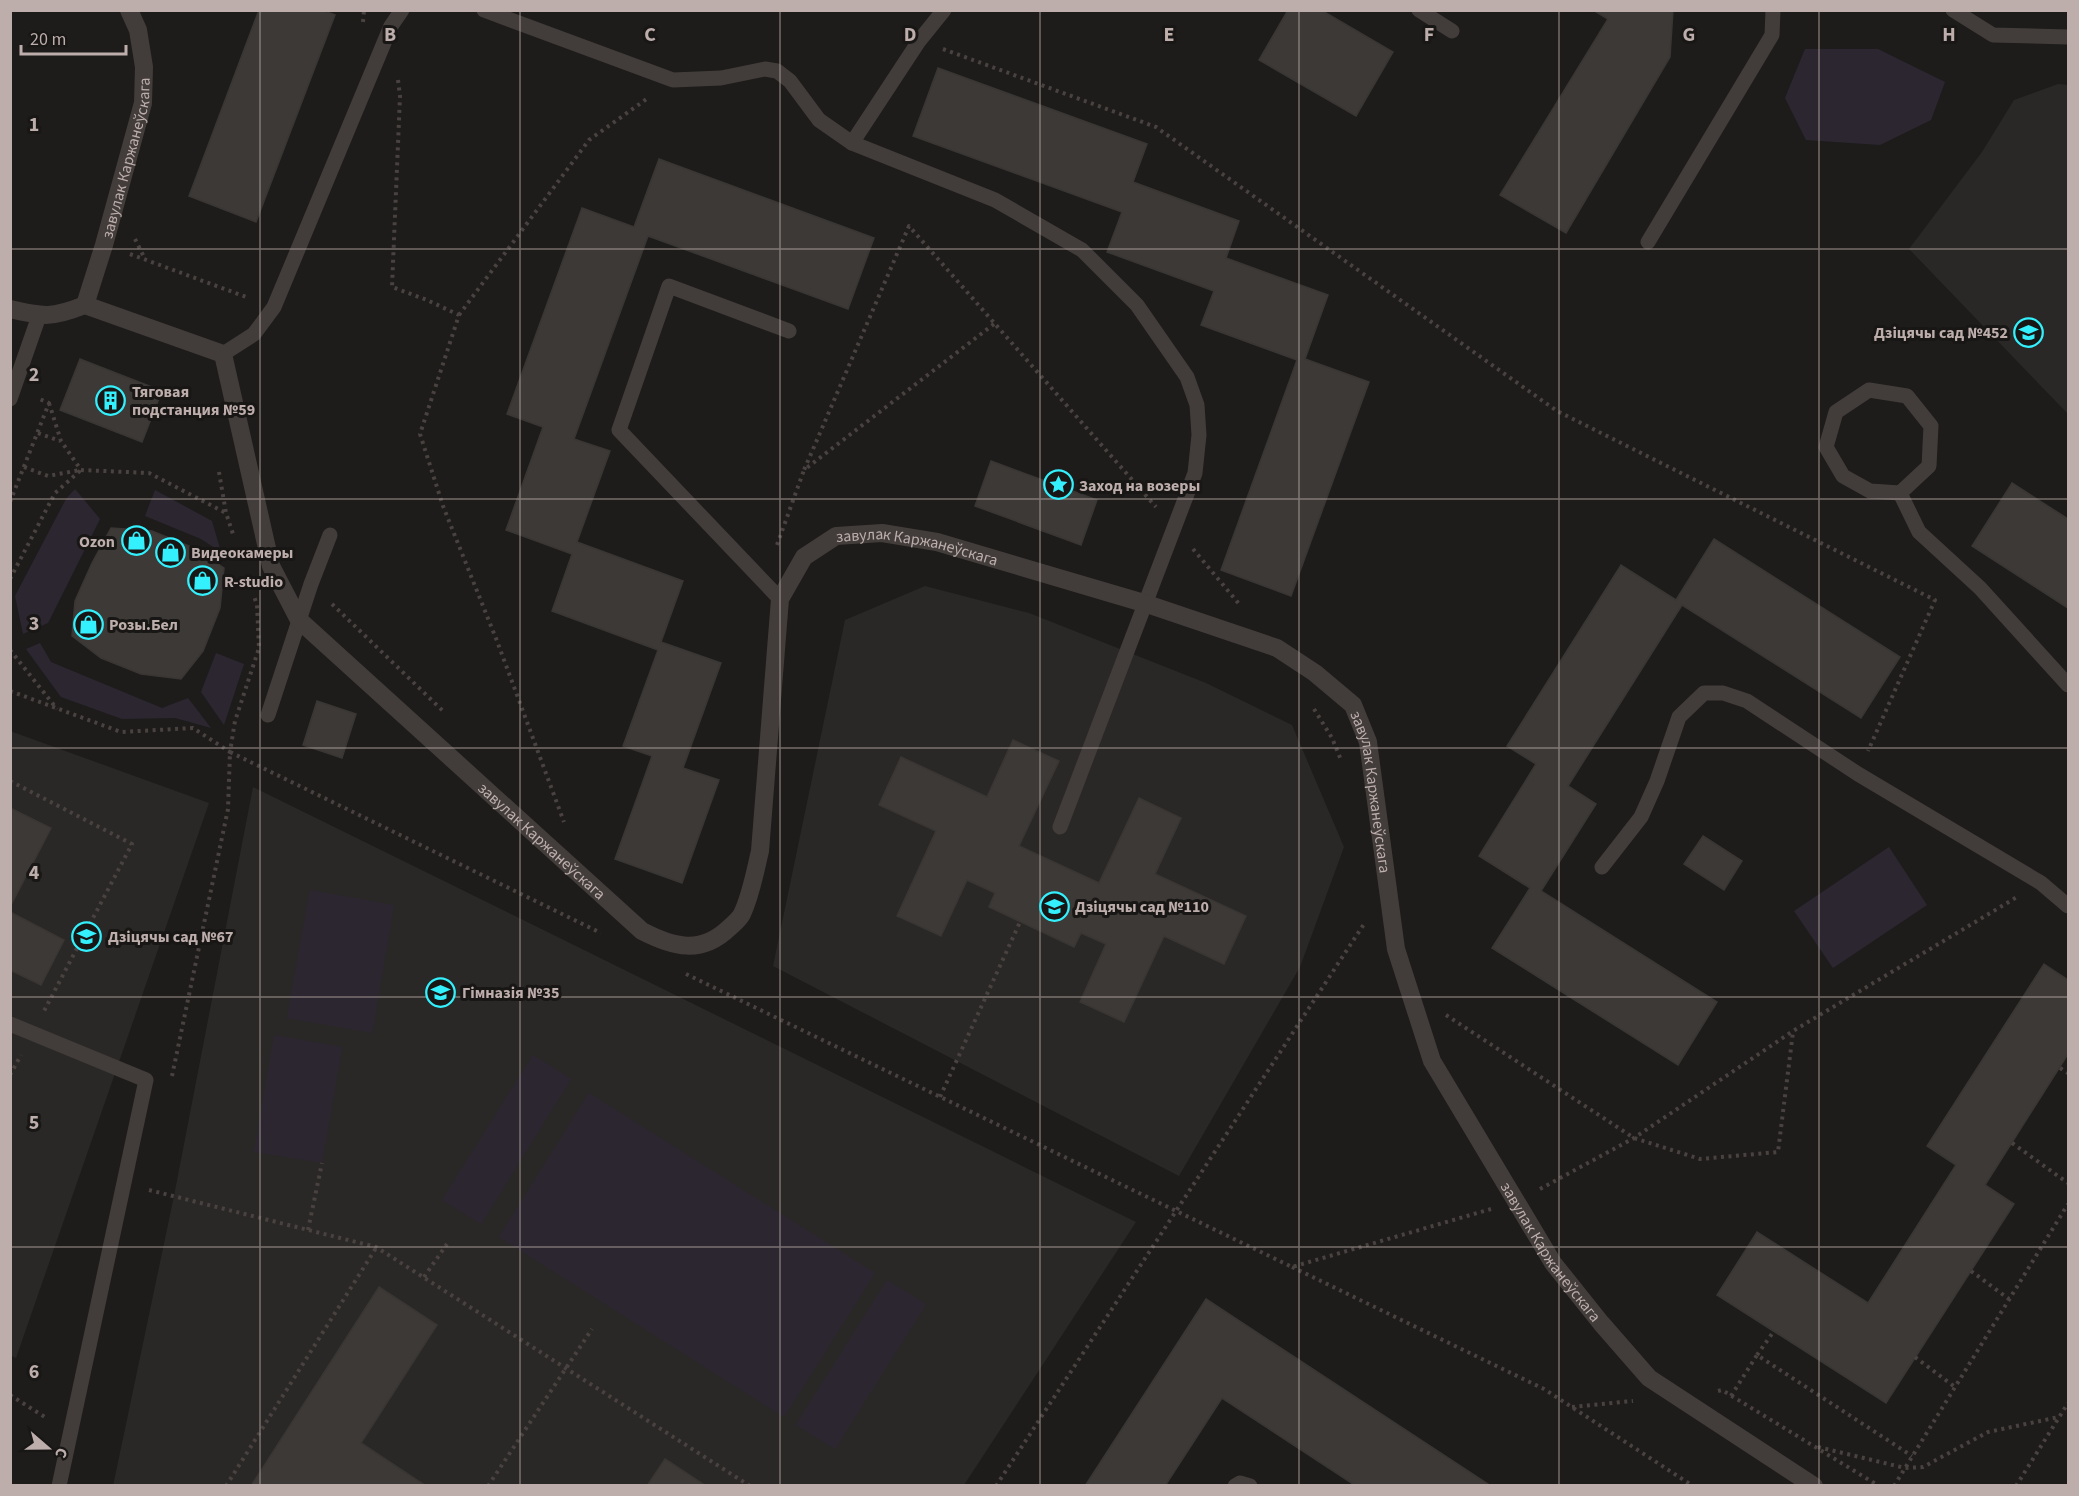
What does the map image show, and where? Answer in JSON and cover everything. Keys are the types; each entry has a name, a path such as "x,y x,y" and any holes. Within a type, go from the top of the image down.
{"street":[{"name":"завулак Каржанеўскага","path":"85,305 143,103 144,67 138,30 129,10"},
{"path":"10,309 39,316 61,315 85,305 223,354"},
{"name":"завулак Каржанеўскага","path":"223,354 271,566 299,620 642,931 666,943 693,946 719,938 741,917 752,887 760,851 780,599 804,557 836,536 882,533 937,542 1146,604 1277,648 1315,673 1353,705 1368,741 1396,949 1431,1061 1515,1202 1553,1263 1649,1378 1814,1485"}],"lane":[{"path":"223,354 254,334 274,307 391,26 402,10"},
{"path":"484,10 673,80 721,78 765,69 777,71 790,81 819,120 852,143 995,200 1082,250 1137,305 1173,354 1186,377 1197,405 1199,435 1195,473 1060,827"},
{"path":"852,143 919,41 944,10"},
{"path":"1419,10 1452,31"},
{"path":"1648,242 1772,35 1773,10"},
{"path":"1953,10 1993,35 2068,37"},
{"path":"780,599 619,430 669,286 789,331"},
{"path":"12,394 39,316"},
{"path":"1869,390 1907,396 1931,426 1929,466 1900,493 1870,491 1843,476 1826,447 1836,412 1869,390"},
{"path":"1900,493 1919,532 1980,588 2068,685"},
{"path":"268,715 330,534"},
{"path":"1602,867 1641,817 1658,781 1679,717 1704,693 1723,693 1747,701 1858,774 2041,883 2068,906"},
{"path":"10,1024 146,1080 59,1485"},
{"path":"1235,1485 1250,1485"}],"path":[{"path":"919,41 1156,127 1557,411 1935,600 1858,774"},
{"path":"397,73 400,96 392,287 459,315"},
{"path":"558,821 567,829 498,640 443,506 420,434 459,315 589,140 673,80"},
{"path":"764,582 804,470 909,226"},
{"path":"132,233 145,260"},
{"path":"104,244 274,307"},
{"path":"804,470 993,324"},
{"path":"12,394 49,403"},
{"path":"10,502 49,403"},
{"path":"49,403 61,441 81,470"},
{"path":"38,433 61,441"},
{"path":"24,467 48,476 81,470 149,473 226,513 236,544"},
{"path":"10,579 55,493 81,470"},
{"path":"311,584 448,715"},
{"path":"170,1085 228,809 230,752 235,721 259,648 257,605 253,595"},
{"path":"10,650 58,709"},
{"path":"10,691 121,732 192,728 230,752 606,935"},
{"path":"10,781 132,844 10,1075"},
{"path":"1292,1267 1515,1202 1634,1138 1793,1031 2041,883"},
{"path":"996,1485 1388,888"},
{"path":"940,1097 1020,922"},
{"path":"682,972 1544,1389 1693,1485"},
{"path":"1415,1012 1432,1006 1634,1138 1700,1159 1778,1152 1793,1031"},
{"path":"2060,1068 2068,1073"},
{"path":"2012,1143 2068,1183"},
{"path":"308,1230 322,1163"},
{"path":"147,1190 376,1247 750,1485"},
{"path":"1894,1485 2068,1204"},
{"path":"424,1277 447,1244"},
{"path":"226,1485 376,1247"},
{"path":"1971,1271 2009,1299"},
{"path":"488,1485 592,1329"},
{"path":"1731,1396 1774,1331"},
{"path":"1757,1355 1912,1456"},
{"path":"1915,1358 1955,1387"},
{"path":"2016,1485 2068,1403"},
{"path":"1815,1446 1905,1468 1923,1467 1988,1432 2059,1417"}],"shaded area":[{"path":"1805,49 1878,49 1945,82 1931,120 1880,145 1806,140 1785,98"},
{"name":"Дзіцячы сад №452","path":"2058,84 2068,85 2068,414 1909,249 1982,152 2014,100"},
{"path":"75,489 100,519 48,623 23,634 15,596 66,499"},
{"path":"155,490 212,521 221,552 201,539 145,516"},
{"name":"Дзіцячы сад №110","path":"925,586 1029,613 1206,683 1292,725 1344,847 1300,967 1179,1176 773,966 845,620"},
{"path":"40,643 51,662 162,708 188,698 211,728 175,718 122,719 61,697 26,649"},
{"path":"216,653 244,664 224,725 201,692"},
{"name":"Дзіцячы сад №67","path":"10,731 209,803 16,1358 10,1355"},
{"name":"Гімназія №35","path":"253,787 1136,1222 964,1485 113,1486 174,1196"},
{"path":"1889,847 1927,905 1833,968 1794,911"},
{"path":"310,890 394,905 372,1033 287,1018"},
{"path":"274,1035 342,1047 322,1163 254,1152"},
{"path":"533,1055 571,1079 481,1224 442,1200"},
{"path":"589,1093 875,1273 784,1417 499,1237"},
{"path":"887,1280 926,1304 835,1449 796,1425"}],"building":[{"path":"259,10 322,10 335,15 256,222 189,196"},
{"path":"1288,10 1321,10 1393,52 1356,116 1259,60"},
{"path":"1593,10 1673,10 1670,57 1566,233 1500,195 1608,19"},
{"path":"938,68 1147,144 1133,182 1239,221 1226,258 1328,295 1305,359 1369,382 1291,596 1221,570 1297,360 1201,325 1214,291 1107,252 1122,212 913,136"},
{"path":"659,159 874,238 848,309 648,236 574,439 610,451 577,542 683,581 661,642 721,663 683,768 719,780 682,883 615,859 652,756 623,746 658,650 552,611 572,554 506,530 543,427 507,414 582,208 634,227"},
{"name":"Тяговая подстанция №59","path":"80,359 162,391 142,442 60,410"},
{"path":"991,461 1097,500 1081,545 975,506"},
{"path":"2012,483 2068,519 2068,608 1972,546"},
{"path":"111,528 152,531 196,549 224,568 220,608 203,651 181,679 141,674 101,658 72,636 75,601"},
{"path":"1714,539 1900,657 1861,718 1682,605 1568,786 1596,804 1541,891 1717,1002 1678,1065 1492,948 1530,888 1479,856 1536,764 1507,746 1621,565 1676,600"},
{"path":"317,701 356,714 342,758 303,745"},
{"path":"1013,740 1059,761 1019,846 1099,883 1139,798 1181,818 1155,874 1246,916 1224,964 1164,936 1124,1022 1080,1002 1106,944 1081,933 1074,947 989,907 995,893 967,880 941,936 897,916 936,831 879,805 901,757 987,797"},
{"path":"10,808 51,828 10,907"},
{"path":"1703,836 1742,861 1724,890 1684,864"},
{"path":"10,912 64,940 41,985 10,970"},
{"path":"2044,964 2068,980 2068,1054 1985,1185 2014,1204 1886,1403 1717,1295 1757,1232 1868,1303 1956,1165 1927,1146"},
{"path":"379,1287 437,1325 361,1443 426,1486 251,1486"},
{"path":"1206,1299 1491,1486 1356,1486 1222,1398 1165,1486 1085,1486"},
{"path":"665,1459 706,1486 647,1486"}],"place":[{"name":"Дзіцячы сад №452","path":"2029,332"},
{"name":"Тяговая подстанция №59","path":"111,400"},
{"name":"Заход на возеры","path":"1058,485"},
{"name":"Ozon","path":"136,541"},
{"name":"Видеокамеры","path":"170,552"},
{"name":"R-studio","path":"203,581"},
{"name":"Розы.Бел","path":"88,624"},
{"name":"Дзіцячы сад №110","path":"1054,906"},
{"name":"Дзіцячы сад №67","path":"87,936"},
{"name":"Гімназія №35","path":"441,992"}]}
